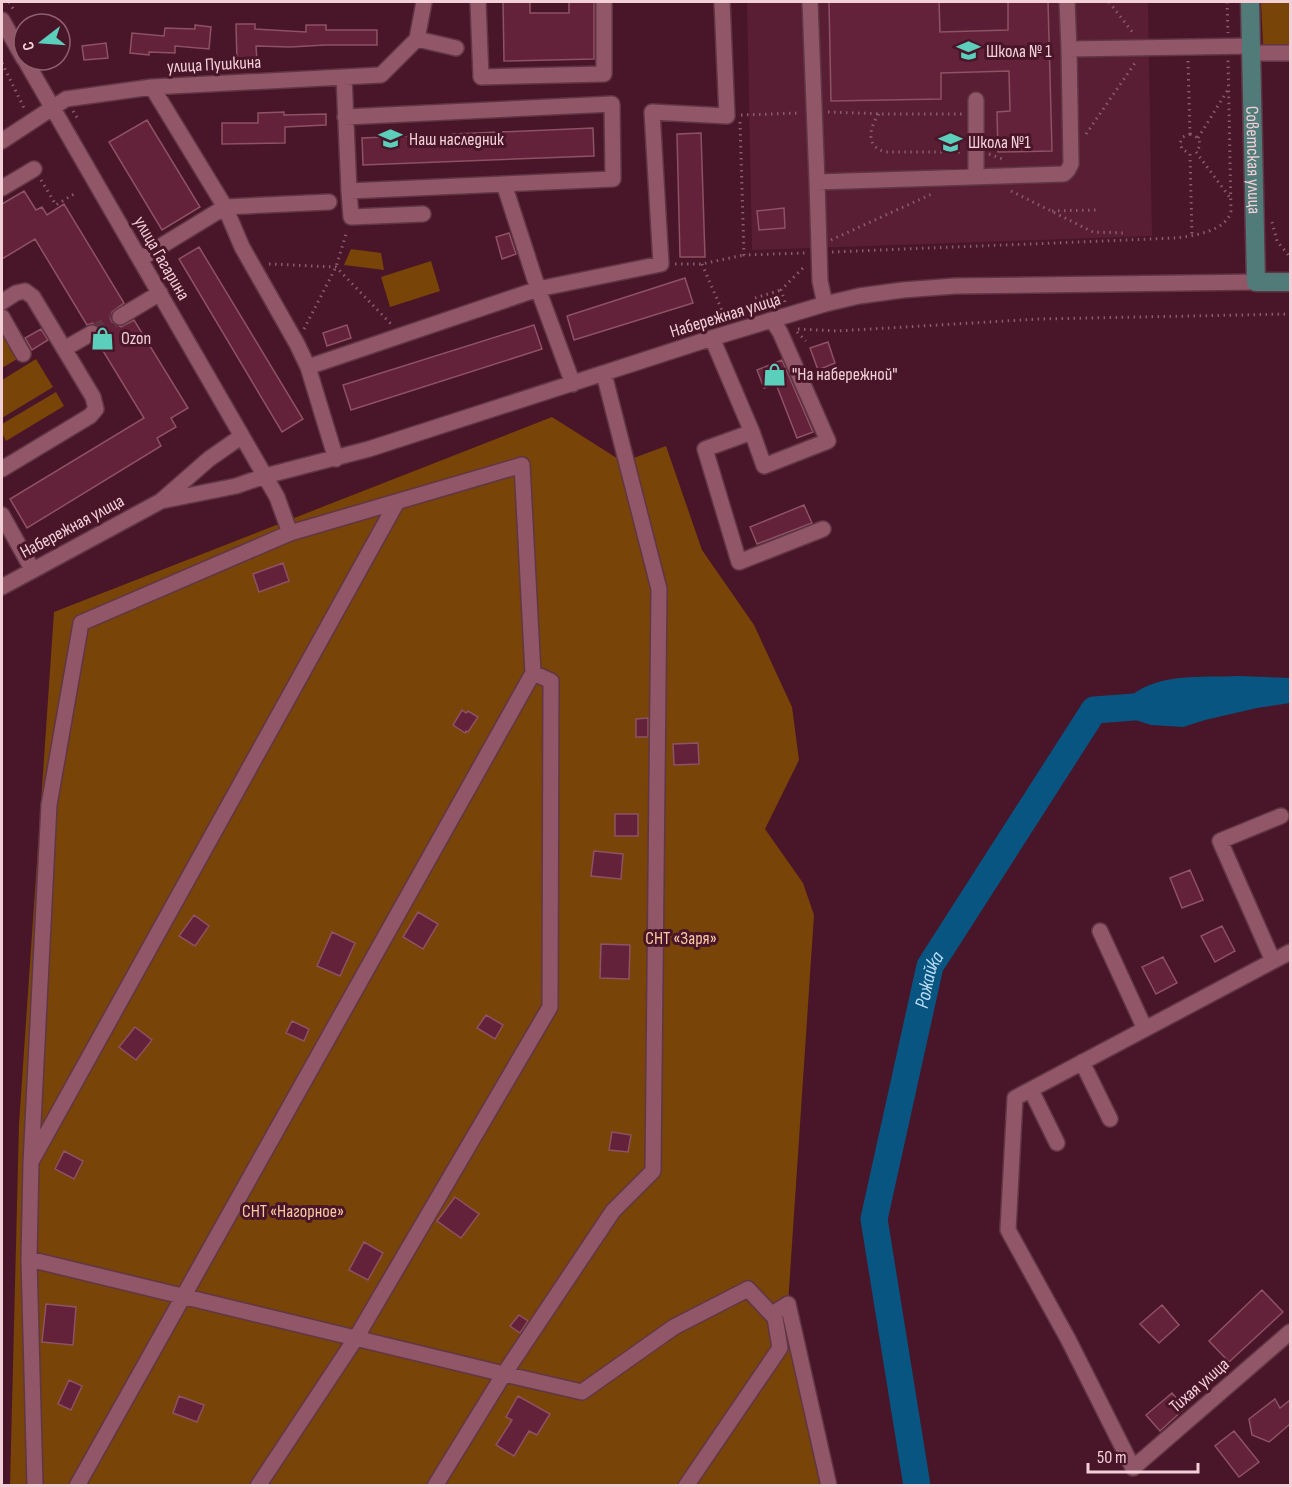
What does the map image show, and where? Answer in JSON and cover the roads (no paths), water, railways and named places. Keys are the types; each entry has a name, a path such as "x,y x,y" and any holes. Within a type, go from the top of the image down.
{"main road":[{"name":"Советская улица","path":"1250,2 1256,282"},
{"path":"1256,282 1290,282"}],"street":[{"path":"424,2 417,39 456,48"},
{"path":"478,2 481,77 604,74 604,2"},
{"path":"308,367 538,289 661,264 652,112 727,116 722,2"},
{"path":"810,2 820,286 825,304"},
{"path":"817,182 1060,175 1068,170 1071,157 1067,2"},
{"name":"улица Гагарина","path":"2,20 12,38"},
{"name":"улица Пушкина","path":"2,141 66,99 152,87 381,75 417,39"},
{"path":"1069,49 1228,46 1290,53"},
{"name":"улица Гагарина","path":"32,72 277,497 290,533"},
{"path":"344,77 351,217 423,214"},
{"path":"152,87 225,207 242,247 297,344 308,367 336,459"},
{"path":"345,117 612,104 613,179 349,191"},
{"path":"976,107 976,150 981,177"},
{"path":"2,188 34,169"},
{"path":"504,184 538,289 573,384"},
{"path":"140,259 225,207 329,202"},
{"name":"Набережная улица","path":"161,501 236,486 265,476 336,459 429,431 728,333 825,304 874,294 939,287 1256,282"},
{"path":"2,302 16,293 25,291 33,297 93,397 96,409 90,416 2,469"},
{"path":"120,317 160,292"},
{"path":"2,317 23,354"},
{"path":"712,338 764,466 828,441 780,332 772,320"},
{"path":"64,350 92,333"},
{"path":"435,1485 504,1374 613,1211 653,1171 659,589 604,374"},
{"path":"752,432 705,449 739,562 823,529"},
{"name":"Набережная улица","path":"2,587 161,501 208,459 242,436"},
{"path":"208,459 208,476 211,482 222,488"},
{"path":"35,1485 29,1258 31,1163 49,805 81,623 290,533 522,465 532,673 77,1485"},
{"path":"31,1163 397,502"},
{"path":"2,515 32,569"},
{"path":"258,1485 356,1338 550,1007 551,681 532,673"},
{"path":"1273,961 1220,841 1281,816"},
{"path":"1100,931 1144,1029"},
{"path":"1057,1143 1030,1090 1290,952"},
{"path":"1082,1062 1110,1119"},
{"name":"Тихая улица","path":"1030,1090 1015,1098 1008,1230 1068,1339 1133,1468 1290,1332"},
{"path":"29,1258 582,1392 674,1328 748,1289 775,1318 780,1348 686,1485"},
{"path":"772,1314 788,1304 829,1485"}],"water":[{"path":"1239,676 1290,678 1290,703 1257,708 1183,727 1151,725 1126,717 1125,702 1136,692 1149,685 1178,678"}],"waterway":[{"name":"Рожайка","path":"917,1486 874,1219 930,966 1094,710 1161,705"}],"tunnel":[{"path":"92,333 120,317"}],"place":[{"name":"Школа № 1","path":"968,51"},
{"name":"Наш наследник","path":"391,139"},
{"name":"Школа №1","path":"950,142"},
{"name":"Ozon","path":"103,338"},
{"name":"\"На набережной\"","path":"774,374"}],"park label":[{"name":"СНТ «Заря»","path":"681,938"},
{"name":"СНТ «Нагорное»","path":"293,1211"}]}
